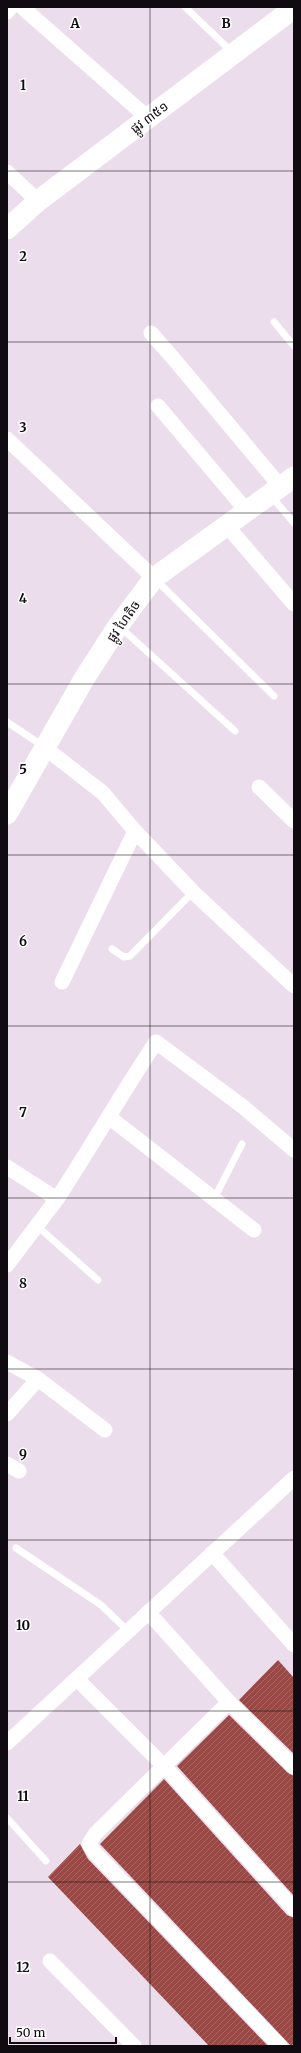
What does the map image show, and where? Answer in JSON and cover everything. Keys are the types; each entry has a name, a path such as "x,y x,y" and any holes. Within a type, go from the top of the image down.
{"street":[{"path":"7,12 11,7"},
{"path":"22,7 148,118"},
{"name":"ផ្លូវ ៣៥១","path":"7,229 38,201 294,8"},
{"path":"7,172 38,201"},
{"path":"151,333 174,358 281,486"},
{"path":"158,406 246,510"},
{"path":"7,439 154,578"},
{"name":"ផ្លូវ ហៃតិច","path":"7,814 44,747 118,626 154,578 281,486"},
{"path":"226,525 294,604"},
{"path":"44,747 103,793 135,831 193,892 294,986"},
{"path":"259,787 294,821"},
{"path":"62,982 135,831"},
{"path":"7,1265 57,1198 156,1042 242,1106 294,1150"},
{"path":"109,1117 254,1230"},
{"path":"7,1167 57,1198"},
{"path":"7,1362 38,1379 105,1430"},
{"path":"7,1414 38,1379"},
{"path":"7,1743 212,1553 292,1484"},
{"path":"212,1553 294,1644"},
{"path":"148,1612 229,1702 294,1767"},
{"path":"77,1679 165,1767 294,1909"},
{"path":"229,1702 165,1767 95,1834 89,1844 95,1853 280,2046"},
{"path":"50,1961 134,2046"}],"lane":[{"path":"185,7 234,53"},
{"path":"274,322 294,346"},
{"path":"281,486 294,523"},
{"path":"154,578 274,696"},
{"path":"118,626 235,731"},
{"path":"7,722 44,747"},
{"path":"112,949 124,957 130,956 193,892"},
{"path":"214,1198 242,1144"},
{"path":"36,1225 98,1280"},
{"path":"16,1548 101,1605 128,1631"},
{"path":"7,1818 46,1861"}],"building":[{"path":"278,1660 294,1678 294,1754 239,1700"},
{"path":"229,1715 288,1773 294,1776 294,1896 177,1766"},
{"path":"164,1779 287,1915 294,1918 294,2043 291,2046 100,1844"},
{"path":"80,1844 88,1859 268,2046 209,2046 48,1877"}]}
